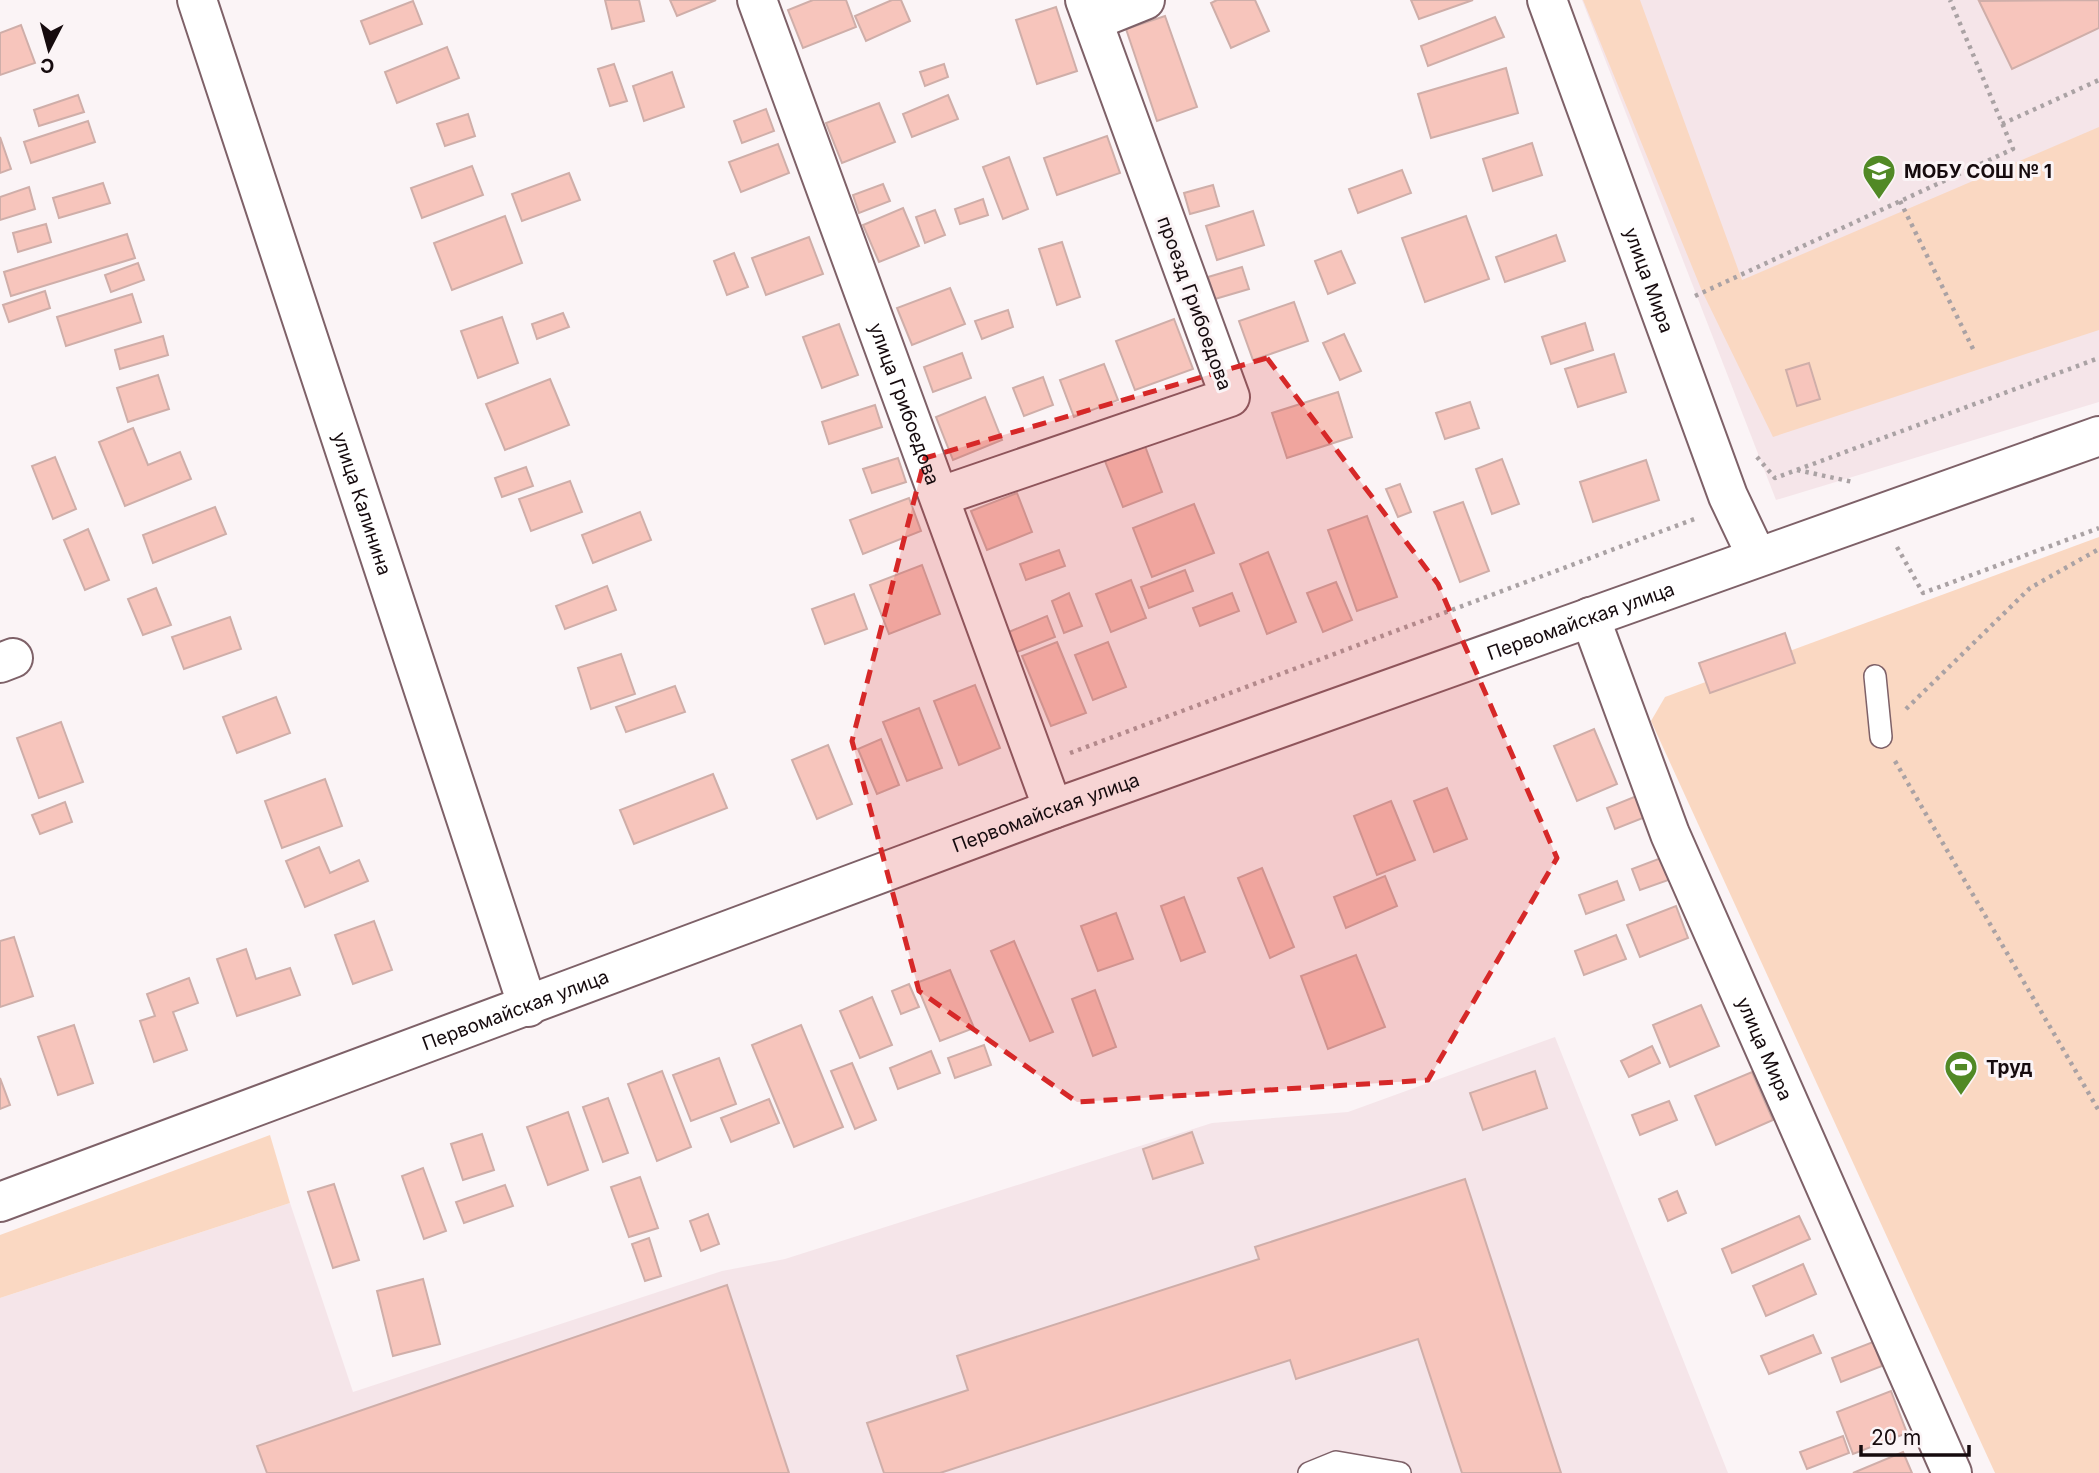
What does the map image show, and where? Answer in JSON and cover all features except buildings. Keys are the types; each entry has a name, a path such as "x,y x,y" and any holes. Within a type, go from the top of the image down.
{"street":[{"name":"улица Калинина","path":"197,0 528,1007"},
{"name":"улица Грибоедова","path":"758,0 1053,809"},
{"path":"1089,10 1145,0"},
{"name":"улица Мира","path":"1547,0 1728,496 1757,556"},
{"name":"проезд Грибоедова","path":"941,496 1230,397 1089,10"},
{"name":"Первомайская улица","path":"0,1202 1053,809 2099,436"},
{"name":"улица Мира","path":"1590,617 1670,834 1952,1473"}],"lane":[{"path":"1875,676 1881,737"},
{"path":"1309,1473 1336,1462 1400,1473"}],"path":[{"path":"1699,307 1694,294 2013,149 1950,0"},
{"path":"2002,124 2099,80"},
{"path":"1900,201 1974,351"},
{"path":"1037,765 1692,522 1728,496 2099,358"},
{"path":"1754,449 1759,462 1775,478"},
{"path":"1796,470 1866,485 1878,514 1923,593 2099,528"},
{"path":"2099,549 2030,588 1881,737 2099,1111"}],"highlighted area":[{"path":"1267,358 1438,584 1557,858 1428,1080 1077,1102 919,991 852,741 925,458"}],"shaded area":[{"name":"МОБУ СОШ № 1","path":"1582,0 2099,0 2099,402 1776,500"},
{"path":"1583,0 1640,0 1742,280 2099,127 2099,330 1773,437 1702,291"},
{"name":"Труд","path":"2099,537 2099,1473 1995,1473 1651,721 1665,697"},
{"path":"1555,1037 1728,1473 0,1473 0,1298 290,1203 353,1392 722,1271 785,1259 1212,1123 1348,1112"},
{"path":"270,1135 290,1203 0,1298 0,1235"}],"place":[{"name":"МОБУ СОШ № 1","path":"1879,201"},
{"name":"Труд","path":"1961,1097"}]}
